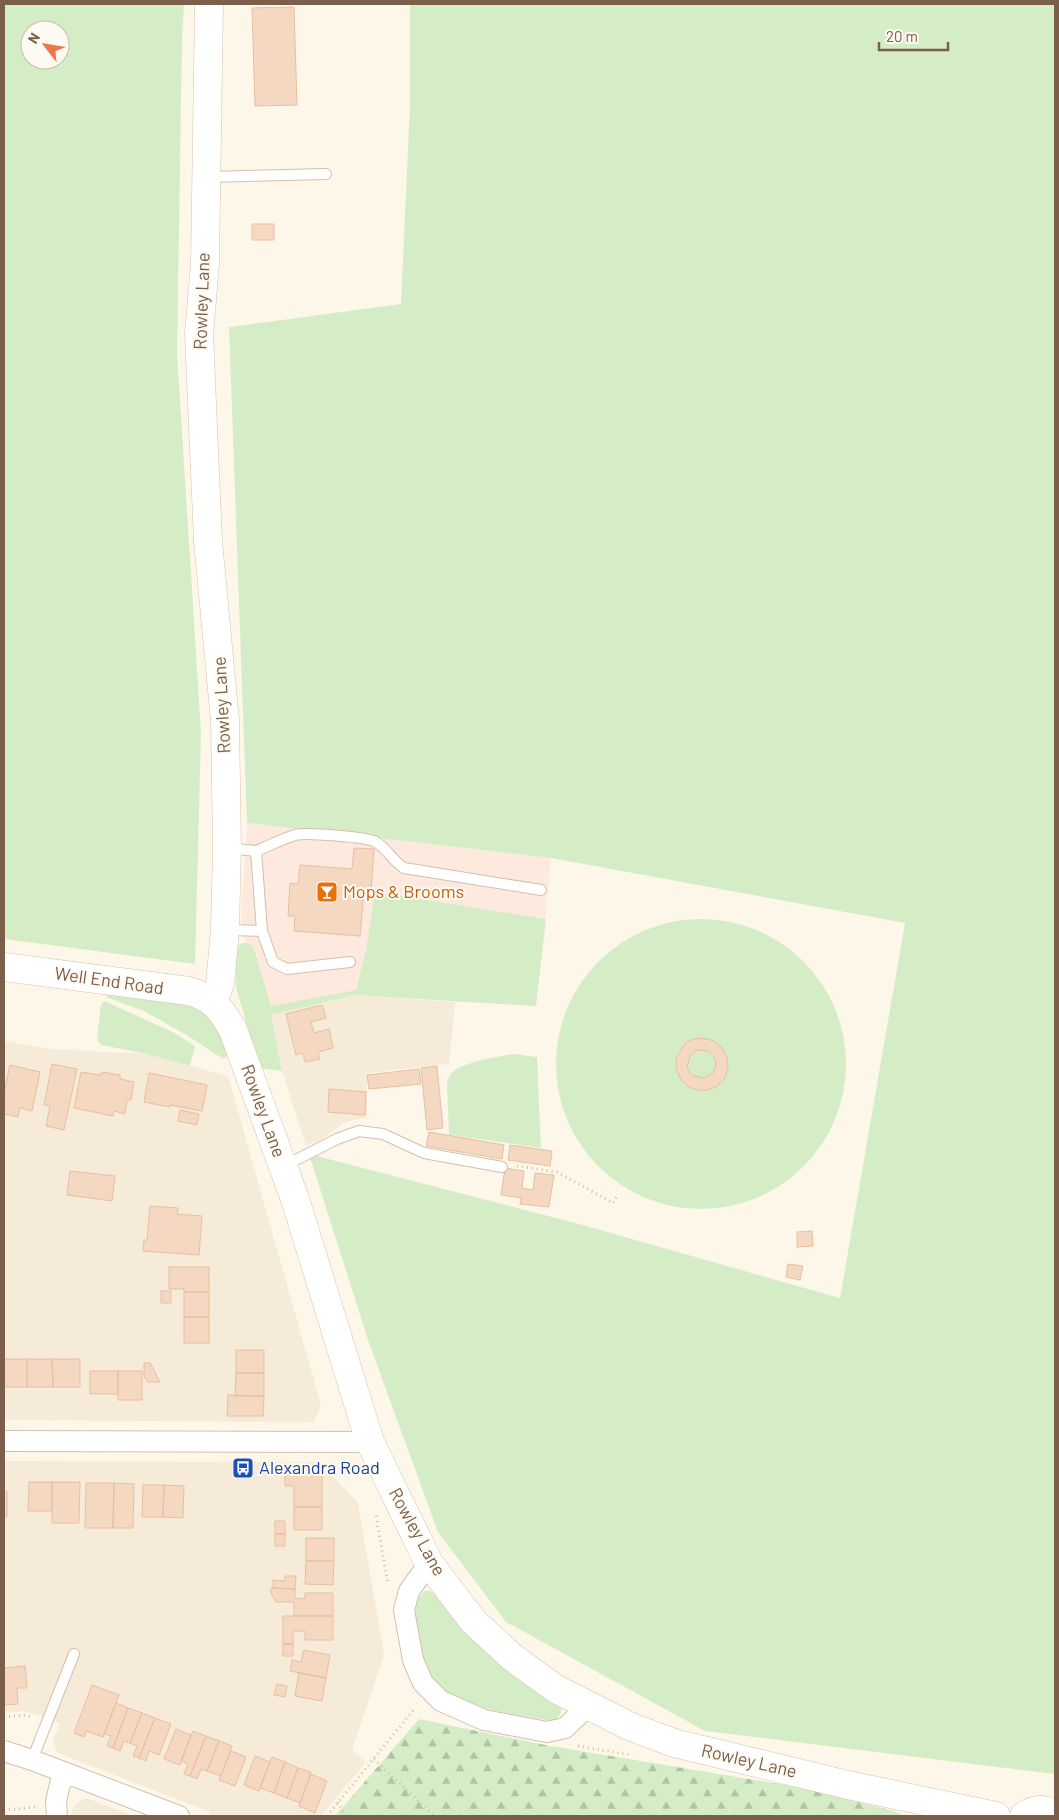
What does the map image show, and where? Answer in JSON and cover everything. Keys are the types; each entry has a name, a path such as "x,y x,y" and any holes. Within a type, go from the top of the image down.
{"street":[{"name":"Rowley Lane","path":"209,4 205,264 199,334 208,541 225,721 227,848 225,930 220,984 212,1001 222,1010 233,1030 295,1198 370,1442 429,1563 473,1620 512,1657 556,1689 628,1726 674,1743 848,1785 996,1816"},
{"name":"Well End Road","path":"4,967 189,991 212,1001"},
{"path":"4,1441 370,1442"},
{"path":"429,1563 409,1591 404,1610 413,1660 423,1684 441,1701 484,1720 547,1732 565,1728 588,1706"},
{"path":"4,1751 179,1816"},
{"path":"57,1811 63,1772"},
{"path":"1024,1816 1036,1810 1044,1810 1055,1816"}],"lane":[{"path":"205,178 326,174"},
{"path":"227,848 256,852 297,834 309,833 374,840 382,846 397,864 404,868 542,890"},
{"path":"256,852 262,931 273,962 287,969 350,962"},
{"path":"225,930 262,931"},
{"path":"283,1167 337,1139 359,1131 383,1134 424,1154 502,1166"},
{"path":"32,1760 74,1654"}],"path":[{"path":"502,1166 508,1164 557,1172 614,1203 618,1194"},
{"path":"376,1515 390,1592"},
{"path":"327,1816 415,1708 413,1701"},
{"path":"4,1717 25,1715 48,1721"},
{"path":"576,1745 634,1756"},
{"path":"374,1759 434,1816"},
{"path":"338,1802 345,1816"},
{"path":"4,1810 57,1811"}],"shaded area":[{"path":"247,823 551,858 536,1006 355,995 273,1014 246,942 241,918"},
{"path":"355,995 455,1002 449,1064 367,1073 367,1117 343,1123 320,1141 306,1145 282,1071 271,1015"},
{"path":"4,1041 52,1049 147,1054 228,1076 321,1405 314,1422 4,1420"},
{"path":"4,1461 319,1462 358,1503 384,1655 352,1750 366,1762 321,1816 209,1816 210,1812 58,1753 53,1742 60,1723 25,1711 4,1713"},
{"path":"86,1798 134,1816 72,1816 71,1813 76,1804"}],"green space":[{"path":"4,4 184,4 177,353 201,733 195,964 4,939"},
{"path":"410,4 1055,4 1055,1774 705,1731 506,1622 438,1532 369,1343 309,1154 579,1224 840,1298 905,923 551,858 247,823 229,327 401,304 410,105"},
{"path":"375,892 546,919 536,1006 355,995 271,1015 282,1071 259,1068 236,987 235,952 238,946 242,943 247,943 253,946 271,1006 356,990 366,950"},
{"path":"715,919 743,925 770,936 804,961 822,983 835,1008 844,1036 846,1064 844,1092 835,1120 822,1145 804,1167 782,1185 757,1198 729,1207 687,1209 659,1203 632,1192 598,1167 580,1145 567,1120 558,1092 556,1050 562,1022 573,995 598,961 620,943 645,930 673,921"},
{"path":"109,992 175,1001 199,1009 207,1014 215,1023 230,1054 223,1059 144,1011 106,997"},
{"path":"104,1001 173,1032 195,1046 190,1066 147,1054 101,1045 97,1039 101,1005"},
{"path":"513,1054 537,1057 541,1148 449,1135 447,1082 450,1075 455,1070 470,1063"},
{"path":"425,1591 436,1594 561,1705 560,1715 555,1720 546,1720 491,1710 473,1705 442,1688 430,1674 422,1657 416,1619 416,1604"},
{"path":"419,1719 545,1745 803,1788 894,1811 905,1816 335,1816"}],"building":[{"path":"294,7 297,105 255,106 252,8"},
{"path":"252,224 274,224 274,240 252,240"},
{"name":"Mops & Brooms","path":"354,848 374,849 371,892 364,892 360,936 294,931 295,916 288,916 290,883 298,884 300,865 352,869"},
{"path":"322,1005 326,1018 311,1022 314,1033 329,1029 333,1048 318,1052 320,1059 305,1062 303,1053 296,1055 286,1014"},
{"path":"703,1038 714,1041 722,1048 727,1057 728,1068 725,1078 716,1087 707,1090 697,1090 689,1087 681,1080 676,1068 676,1059 685,1043","holes":["697,1050 708,1051 715,1058 716,1063 713,1073 704,1078 691,1074 687,1067 690,1056"]},
{"path":"52,1064 77,1069 64,1130 46,1126 50,1106 44,1105"},
{"path":"10,1065 40,1072 32,1111 20,1108 18,1117 4,1114 4,1093"},
{"path":"437,1066 443,1128 427,1130 421,1068"},
{"path":"419,1069 421,1084 369,1089 367,1075"},
{"path":"81,1072 101,1075 102,1072 120,1075 120,1079 134,1082 131,1100 127,1100 125,1114 114,1111 113,1116 74,1108"},
{"path":"149,1073 207,1085 202,1111 144,1102"},
{"path":"329,1089 366,1092 365,1115 328,1112"},
{"path":"180,1110 199,1114 197,1125 178,1121"},
{"path":"429,1132 504,1145 502,1159 426,1146"},
{"path":"510,1145 552,1151 550,1166 508,1160"},
{"path":"505,1168 524,1171 522,1188 533,1190 535,1173 554,1175 549,1207 520,1204 521,1198 501,1195"},
{"path":"70,1171 115,1176 112,1201 67,1195"},
{"path":"150,1206 178,1208 177,1214 202,1216 199,1255 143,1251 144,1240 147,1240"},
{"path":"812,1231 813,1246 797,1247 797,1232"},
{"path":"788,1264 803,1266 800,1280 786,1277"},
{"path":"169,1267 209,1267 209,1292 184,1292 184,1289 169,1289"},
{"path":"161,1291 171,1291 171,1303 161,1303"},
{"path":"184,1292 209,1292 209,1317 184,1317"},
{"path":"184,1317 209,1317 209,1343 184,1343"},
{"path":"236,1350 264,1350 264,1373 236,1373"},
{"path":"4,1359 27,1359 27,1387 4,1387"},
{"path":"27,1359 52,1359 53,1387 27,1387"},
{"path":"52,1359 80,1359 80,1387 53,1387"},
{"path":"144,1363 150,1363 160,1382 148,1382 144,1377"},
{"path":"90,1371 118,1371 118,1394 90,1394"},
{"path":"118,1371 142,1371 142,1400 118,1400"},
{"path":"236,1373 264,1373 264,1396 235,1396"},
{"path":"228,1395 264,1396 263,1416 227,1416"},
{"path":"285,1467 322,1467 322,1507 294,1507 294,1486 285,1486"},
{"path":"29,1482 52,1482 52,1511 28,1511"},
{"path":"52,1482 80,1482 79,1523 52,1523"},
{"path":"86,1483 114,1483 113,1528 85,1528"},
{"path":"114,1483 134,1484 133,1528 113,1528"},
{"path":"143,1485 164,1485 163,1517 142,1517"},
{"path":"164,1485 184,1486 183,1518 163,1517"},
{"path":"4,1492 7,1492 7,1517 4,1517"},
{"path":"294,1507 322,1507 322,1530 294,1530"},
{"path":"275,1521 285,1521 285,1534 275,1534"},
{"path":"275,1534 285,1534 285,1546 275,1546"},
{"path":"306,1538 334,1538 334,1561 306,1561"},
{"path":"306,1561 334,1561 333,1585 305,1584"},
{"path":"285,1576 296,1576 295,1589 273,1588 273,1580 285,1581"},
{"path":"271,1588 295,1589 295,1598 305,1599 305,1593 333,1593 333,1616 294,1616 294,1602 276,1602 271,1593"},
{"path":"283,1616 333,1616 333,1640 305,1640 305,1631 293,1631 293,1644 283,1644"},
{"path":"283,1644 293,1644 293,1656 283,1656"},
{"path":"304,1650 330,1655 326,1678 290,1671 292,1660 301,1662"},
{"path":"25,1666 27,1688 17,1688 18,1704 4,1705 4,1668"},
{"path":"299,1673 326,1678 322,1701 295,1696"},
{"path":"277,1684 287,1686 285,1697 274,1695"},
{"path":"92,1685 119,1695 103,1737 86,1731 84,1737 74,1733"},
{"path":"116,1703 128,1708 113,1748 107,1746 111,1736 104,1734"},
{"path":"128,1708 142,1713 130,1743 124,1741 120,1751 113,1748"},
{"path":"142,1713 155,1718 139,1758 133,1756 137,1746 130,1743"},
{"path":"155,1718 171,1724 159,1755 149,1751 146,1761 139,1758"},
{"path":"176,1729 191,1735 180,1765 164,1759"},
{"path":"193,1731 206,1736 190,1776 184,1774 188,1764 181,1761"},
{"path":"206,1736 219,1741 207,1771 201,1769 197,1779 190,1776"},
{"path":"219,1741 232,1746 221,1776 207,1771"},
{"path":"231,1751 246,1757 235,1786 219,1780"},
{"path":"255,1756 270,1762 259,1791 244,1785"},
{"path":"272,1757 285,1762 274,1793 260,1788"},
{"path":"285,1762 298,1768 287,1798 274,1793"},
{"path":"298,1768 311,1772 300,1803 287,1798"},
{"path":"311,1774 327,1781 315,1813 299,1806"}],"place":[{"name":"Mops & Brooms","path":"327,892"},
{"name":"Alexandra Road","path":"243,1468"}]}
